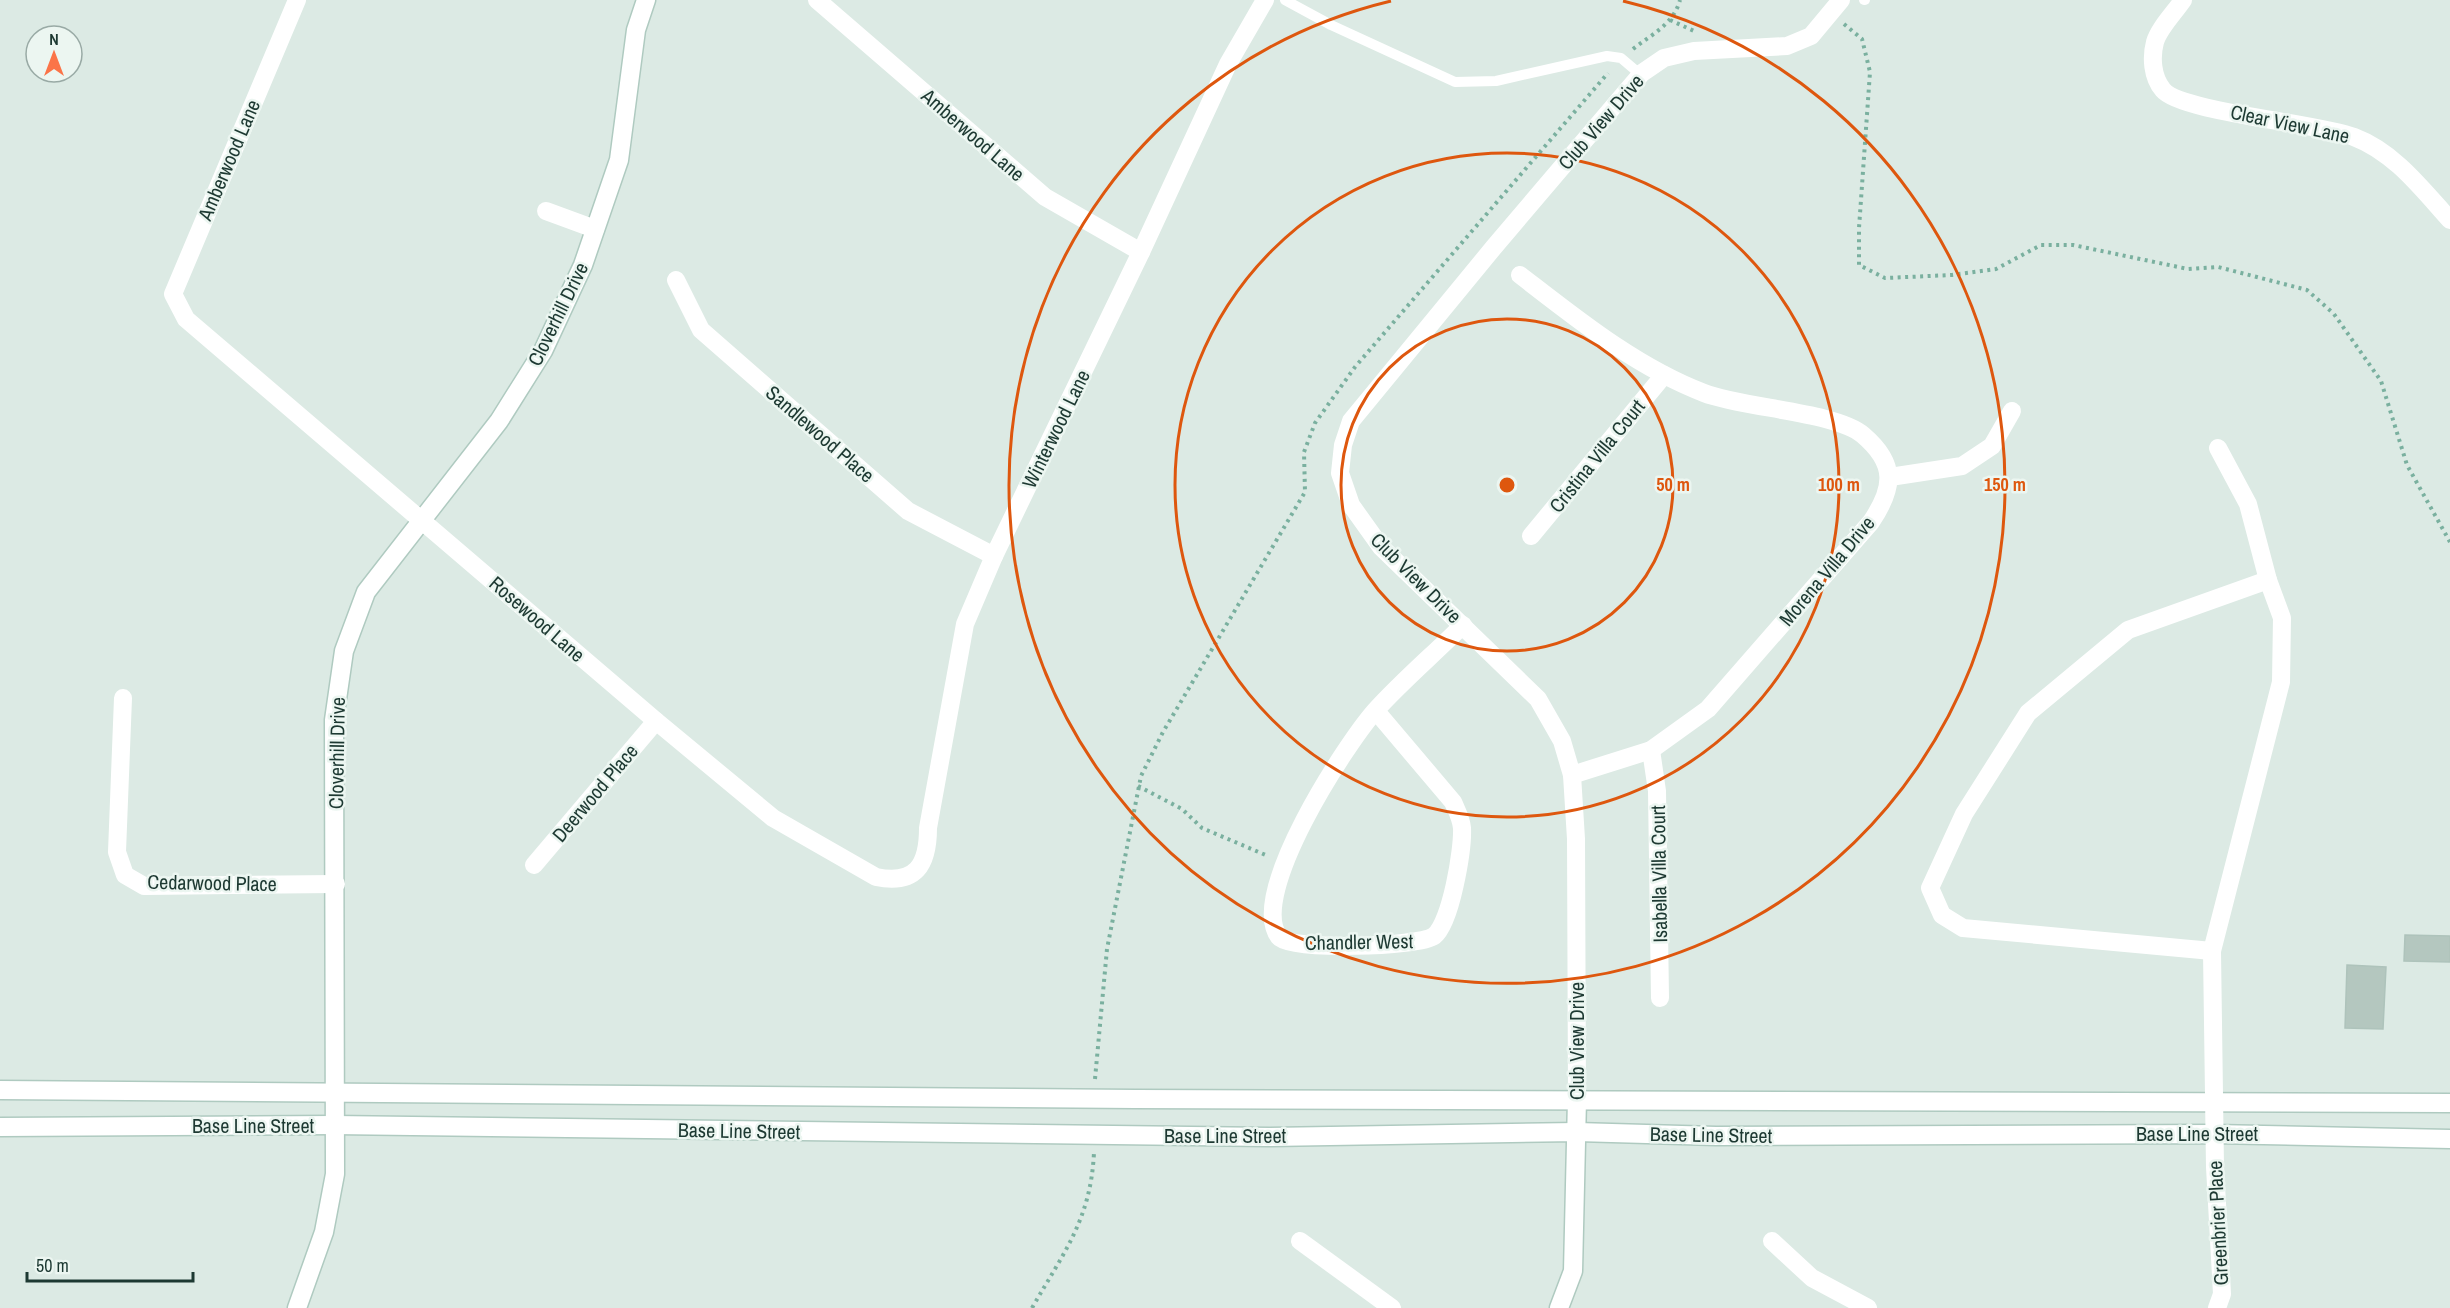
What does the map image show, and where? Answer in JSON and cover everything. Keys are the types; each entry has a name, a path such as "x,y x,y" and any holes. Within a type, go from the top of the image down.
{"street":[{"name":"Amberwood Lane","path":"186,319 173,294 297,0"},
{"name":"Cloverhill Drive","path":"297,1308 324,1232 335,1174 334,720 344,651 366,591 499,421 543,351 583,265 619,160 636,30 646,0"},
{"name":"Amberwood Lane","path":"817,0 1045,198 1141,252"},
{"name":"Winterwood Lane","path":"910,876 922,866 928,850 928,828 965,624 994,556 1141,252 1228,64 1265,0"},
{"name":"Clear View Lane","path":"2183,0 2156,40 2152,66 2164,91 2181,100 2233,113 2309,125 2355,137 2401,166 2450,220"},
{"name":"Club View Drive","path":"1559,1308 1573,1270 1577,1132 1576,839 1572,774 1562,741 1538,699 1381,547 1351,505 1340,472 1343,445 1352,421 1494,247 1641,75 1664,58 1694,51 1787,46 1811,36 1836,6"},
{"path":"546,211 595,229"},
{"path":"1520,275 1576,318 1664,375 1706,394 1836,422 1862,433 1876,449 1890,477 1962,466 1992,446 2012,411"},
{"name":"Sandlewood Place","path":"676,280 701,330 908,511 994,556"},
{"name":"Rosewood Lane","path":"186,319 656,721 773,818 876,877 893,880 910,876"},
{"name":"Cristina Villa Court","path":"1531,536 1664,375"},
{"name":"Greenbrier Place","path":"2217,1308 2222,1294 2214,1134 2212,951 2281,682 2282,618 2268,580 2248,504 2218,447"},
{"name":"Morena Villa Drive","path":"1572,774 1651,750 1708,709 1871,522 1886,500 1890,477"},
{"path":"2212,951 1963,928 1942,915 1930,888 1964,814 2028,713 2128,630 2268,580"},
{"name":"Chandler West","path":"1376,711 1453,802 1460,818 1461,841 1449,912 1435,935 1423,941 1400,944 1310,945 1283,941 1274,926 1273,911 1284,862 1343,752 1376,711 1463,625"},
{"name":"Cedarwood Place","path":"123,698 117,852 125,875 144,886 336,884"},
{"name":"Deerwood Place","path":"534,865 656,721"},
{"name":"Isabella Villa Court","path":"1651,750 1657,791 1660,998"},
{"name":"Base Line Street","path":"0,1090 2450,1103"},
{"name":"Base Line Street","path":"0,1127 334,1125 1269,1137 1577,1132 1716,1136 2214,1134 2450,1139"},
{"path":"1300,1241 1392,1308"},
{"path":"1772,1241 1812,1278 1868,1308"}],"lane":[{"path":"1285,0 1331,25 1455,82 1496,81 1607,56 1621,58 1641,75"}],"path":[{"path":"1095,1088 1100,1007 1107,949 1138,786 1163,732 1305,492 1304,452 1315,423 1355,367 1621,58 1660,31 1676,13 1680,0"},
{"path":"1836,6 1862,39 1870,72 1859,228 1859,265 1885,278 1952,275 1995,269 2041,245 2073,245 2188,269 2218,267 2307,290 2334,314 2381,381 2407,465 2450,542"},
{"path":"1670,20 1696,32"},
{"path":"1138,786 1182,809 1202,828 1284,862"},
{"path":"1032,1308 1086,1210 1091,1188 1094,1148"}],"building":[{"path":"2405,935 2450,936 2450,962 2404,961"},
{"path":"2347,965 2386,967 2383,1029 2345,1028"}]}
